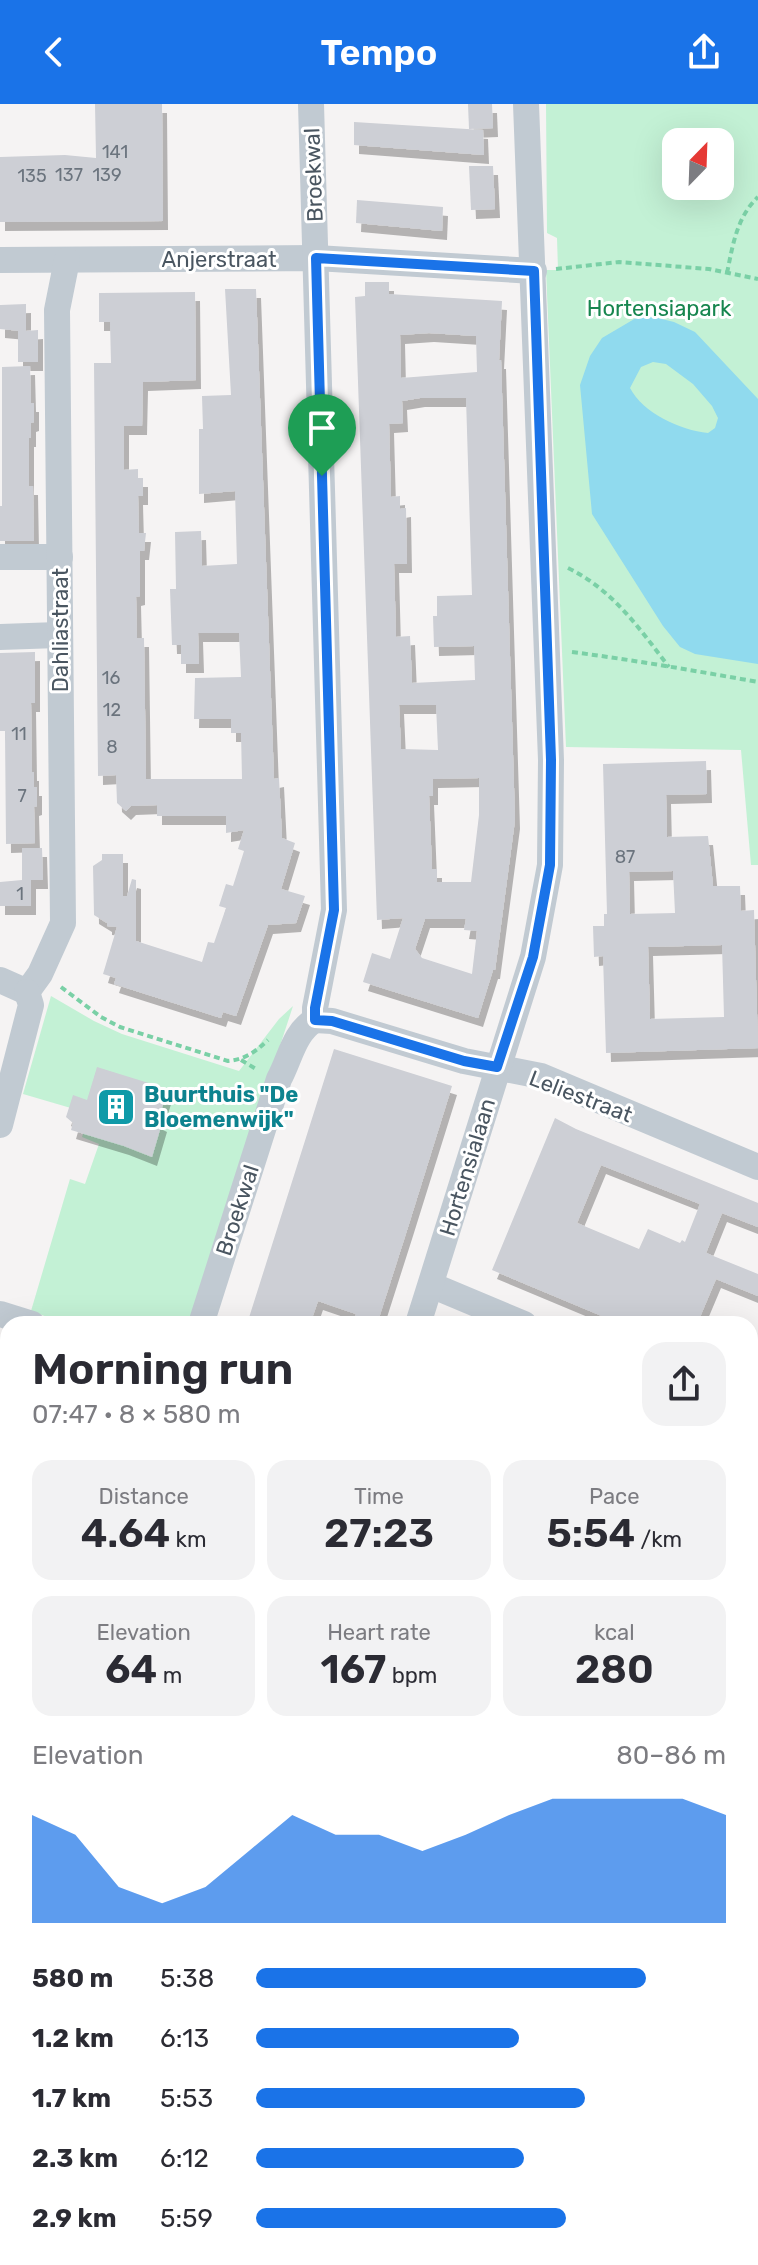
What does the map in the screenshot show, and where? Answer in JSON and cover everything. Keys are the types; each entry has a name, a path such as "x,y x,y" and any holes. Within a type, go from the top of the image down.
{"street":[{"name":"Broekwal","path":"204,1316 279,1079 291,1059 298,1035 305,1025 315,1020 334,910 311,104"},
{"name":"Hortensialaan","path":"421,1316 533,957 550,865 551,760 526,104"},
{"name":"Anjerstraat","path":"0,260 316,258 534,271"},
{"name":"Dahliastraat","path":"34,983 63,923 57,310 67,260"},
{"path":"0,557 60,557"},
{"path":"0,637 58,635"},
{"path":"0,980 34,983 0,1125"},
{"name":"Leliestraat","path":"315,1020 332,1021 464,1061 541,1076 758,1167"},
{"name":"Leliestraat","path":"705,1147 758,1157"},
{"path":"431,1285 505,1316"}],"path":[{"path":"727,273 736,232 746,208 758,197"},
{"path":"534,271 619,262 709,269 758,279"},
{"path":"544,557 594,581 634,620 671,668"},
{"path":"546,648 758,682"},
{"path":"34,983 57,983 101,1017 120,1027 228,1061 241,1060 256,1052 275,1033"}],"green space":[{"name":"Hortensiapark","path":"546,104 758,104 758,865 751,865 741,750 566,747 546,270 558,270 557,238 547,233"},
{"path":"51,996 122,1034 239,1071 279,1019 293,1006 192,1316 44,1316 31,1311 70,1179 85,1184 99,1144 82,1137 86,1125 81,1111 23,1094"}],"water":[{"path":"654,317 695,332 758,399 758,664 695,654 680,647 663,626 592,514 580,385 590,356 602,338 636,318","holes":["653,362 666,364 693,384 712,406 718,418 715,428 708,433 663,419 644,405 630,388 641,367"]}],"building":[{"path":"95,104 162,104 163,221 0,222 0,157 65,155 96,158"},
{"path":"468,104 492,104 493,128 469,129"},
{"path":"354,122 483,130 484,155 354,145"},
{"path":"469,166 493,166 495,209 471,210"},
{"path":"357,200 443,207 442,231 356,223"},
{"path":"365,282 389,282 389,294 502,301 499,360 515,820 495,970 478,1018 363,982 372,953 390,959 403,918 377,920 355,297 365,296","holes":["400,335 476,336 477,372 401,378","466,398 472,595 437,596 437,616 433,616 434,647 474,646 475,680 412,683 410,636 396,637 394,564 407,564 406,508 400,509 400,496 391,497 389,424 403,423 402,401","399,705 436,705 438,750 401,749","479,778 479,815 471,882 437,882 437,869 432,869 429,796 433,796 433,779","425,919 466,919 464,930 477,931 472,974 422,958 415,949"]},
{"path":"225,289 256,289 274,779 279,778 282,838 295,843 281,889 305,896 296,923 268,925 236,1016 223,1012 221,1018 114,984 116,978 103,974 117,927 107,926 94,915 93,866 102,860 102,854 123,854 123,896 127,896 132,879 136,880 136,941 202,962 208,942 214,943 226,908 219,906 226,884 233,886 244,851 238,849 244,830 226,833 226,816 157,816 157,805 131,806 126,811 117,803 116,775 98,776 94,363 111,363 110,322 99,322 99,293 195,292 196,380 143,382 142,426 124,426 124,470 138,469 138,478 143,478 143,496 138,496 139,533 146,533 144,551 140,551 140,596 136,597 137,638 144,638 146,779 242,779 241,733 231,733 231,719 194,719 195,678 241,677 239,633 198,633 199,664 181,664 181,645 172,645 170,589 176,589 175,532 201,531 202,566 237,564 235,491 199,494 202,396 231,395"},
{"path":"26,304 26,331 38,330 38,362 18,362 18,331 21,331 0,329 0,305"},
{"path":"30,366 34,422 31,423 29,438 29,486 33,486 34,541 0,541 2,367"},
{"path":"35,652 35,703 31,703 32,772 34,787 37,787 35,843 6,844 5,731 0,731 0,653"},
{"path":"706,761 707,794 666,795 667,837 708,836 713,886 740,886 741,911 754,910 758,1048 606,1053 603,956 594,957 593,926 604,926 604,914 607,914 603,764","holes":["673,871 675,913 630,914 629,872","722,945 724,1017 650,1019 648,947"]},
{"path":"22,848 42,848 43,880 31,880 31,906 0,906 0,882 22,880"},
{"path":"334,1049 452,1086 380,1316 355,1316 318,1301 313,1316 250,1316"},
{"name":"Buurthuis \"De Bloemenwijk\"","path":"97,1067 168,1089 158,1121 162,1123 152,1157 71,1130 73,1123 66,1117 73,1095 87,1100"},
{"path":"555,1118 758,1203 758,1227 722,1213 706,1253 758,1274 758,1296 716,1279 700,1316 602,1316 492,1270","holes":["601,1165 700,1204 685,1242 682,1240 680,1243 648,1229 639,1249 577,1223"]}],"place":[{"name":"Buurthuis \"De Bloemenwijk\"","path":"116,1107"}],"route":[{"path":"316,258 534,271 551,760 550,865 533,957 497,1067 464,1061 332,1021 315,1020 334,910 322,476 316,258"}]}
